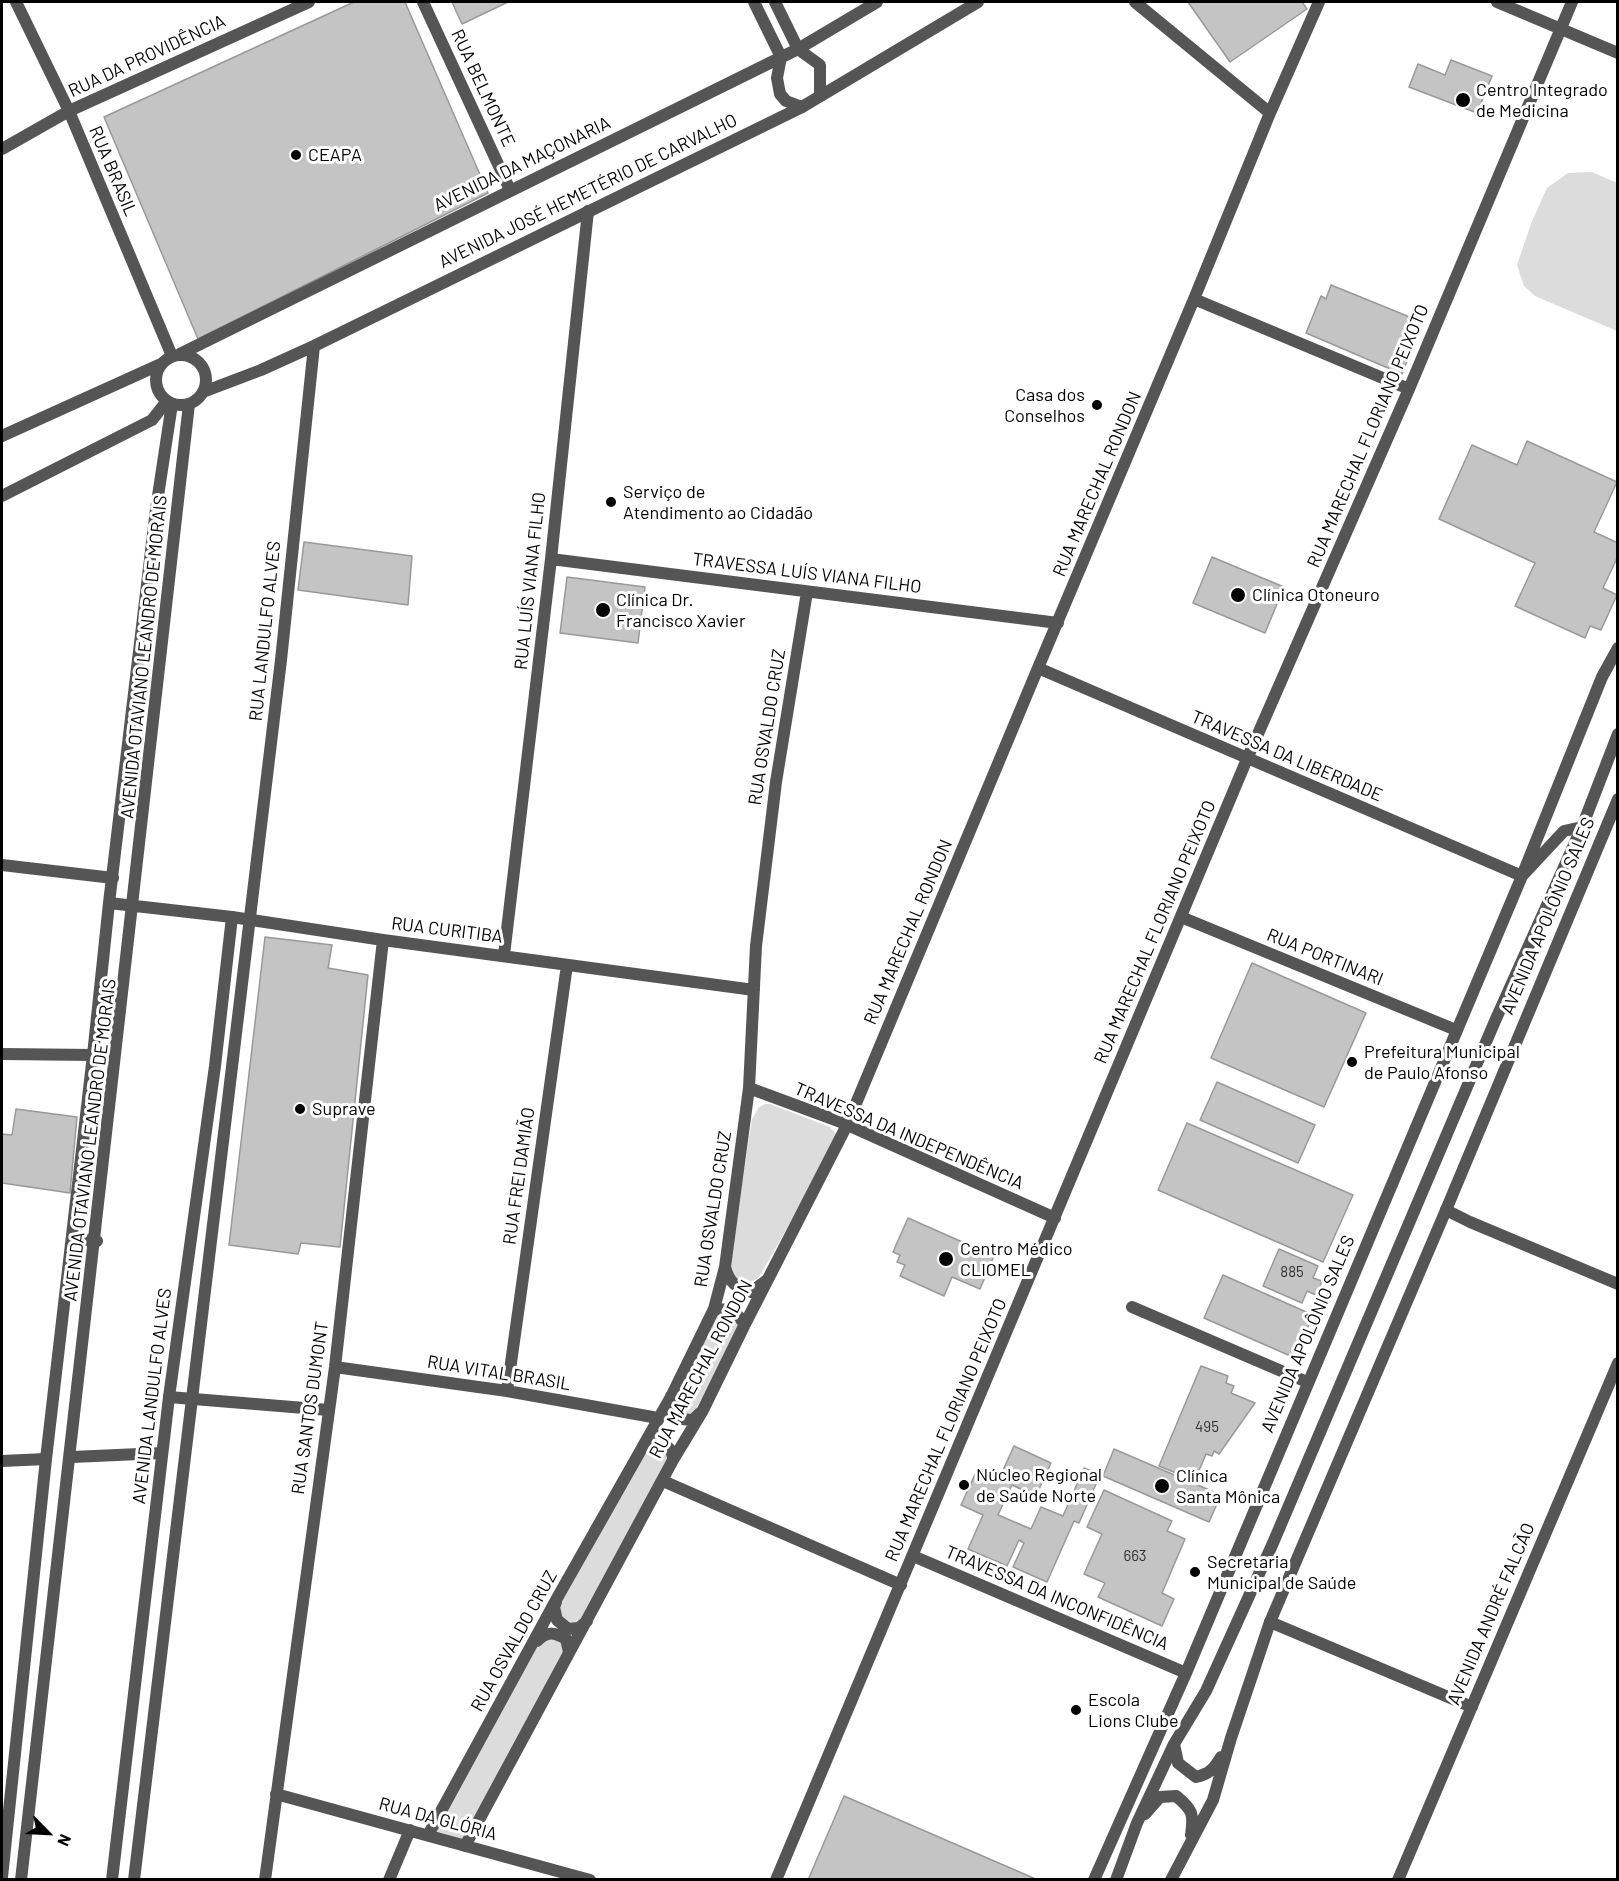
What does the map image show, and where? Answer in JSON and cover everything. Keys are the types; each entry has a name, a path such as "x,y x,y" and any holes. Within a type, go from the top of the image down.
{"street":[{"name":"RUA BRASIL","path":"16,2 69,111 176,355"},
{"name":"RUA DA PROVIDÊNCIA","path":"2,149 69,111 309,2"},
{"name":"RUA BELMONTE","path":"423,2 510,190"},
{"path":"754,2 781,57 777,78 780,94 786,101 802,107"},
{"path":"775,2 798,49 820,65 820,96"},
{"name":"AVENIDA DA MAÇONARIA","path":"176,355 798,49 877,2"},
{"name":"AVENIDA JOSÉ HEMETÉRIO DE CARVALHO","path":"203,392 261,370 314,346 802,107 978,2"},
{"path":"1135,2 1270,113"},
{"name":"RUA MARECHAL RONDON","path":"465,1846 673,1460 702,1412 847,1125 1270,113 1319,2"},
{"path":"1497,2 1617,53"},
{"name":"RUA MARECHAL FLORIANO PEIXOTO","path":"776,1880 1247,759 1409,389 1572,2"},
{"name":"RUA LUÍS VIANA FILHO","path":"504,955 551,559 588,211"},
{"path":"1194,299 1409,389"},
{"name":"RUA LANDULFO ALVES","path":"249,920 281,660 314,346"},
{"path":"2,436 161,364 176,355 189,356 202,366 206,383 203,392 189,404 169,402 157,388 155,380 161,364"},
{"path":"2,496 152,420 169,402"},
{"name":"AVENIDA OTAVIANO LEANDRO DE MORAIS","path":"2,1876 46,1459 169,402"},
{"name":"AVENIDA OTAVIANO LEANDRO DE MORAIS","path":"21,1880 97,1241 189,404"},
{"name":"TRAVESSA LUÍS VIANA FILHO","path":"551,559 1058,623"},
{"name":"RUA OSVALDO CRUZ","path":"428,1835 556,1600 672,1395 714,1309 725,1267 749,1088 756,946 776,782 807,592"},
{"path":"1522,876 1602,677 1617,648"},
{"name":"TRAVESSA DA LIBERDADE","path":"1038,668 1522,876"},
{"path":"137,672 160,675"},
{"name":"AVENIDA APOLÔNIO SALES","path":"1116,1880 1137,1822 1174,1744 1206,1691 1273,1543 1495,1021 1582,827 1617,734"},
{"name":"AVENIDA APOLÔNIO SALES","path":"1171,1880 1213,1800 1270,1622 1446,1210 1617,799"},
{"name":"AVENIDA APOLÔNIO SALES","path":"1094,1880 1186,1673 1522,876 1564,831 1582,827"},
{"path":"2,865 113,878"},
{"name":"RUA CURITIBA","path":"109,903 232,917 754,990"},
{"name":"AVENIDA LANDULFO ALVES","path":"112,1880 169,1396 215,1066 232,917"},
{"name":"RUA PORTINARI","path":"1181,917 1456,1030"},
{"path":"134,1880 249,920"},
{"name":"RUA SANTOS DUMONT","path":"265,1880 329,1410 384,940"},
{"name":"RUA FREI DAMIÃO","path":"507,1391 567,965"},
{"path":"2,1054 93,1055"},
{"name":"TRAVESSA DA INDEPENDÊNCIA","path":"749,1088 847,1125 1055,1218"},
{"path":"1446,1210 1617,1284"},
{"path":"72,1238 97,1241"},
{"path":"725,1267 728,1278 737,1288 750,1292 768,1279"},
{"path":"1132,1307 1307,1382"},
{"path":"714,1309 733,1310 745,1324"},
{"name":"AVENIDA ANDRÉ FALCÃO","path":"1398,1880 1617,1363"},
{"name":"RUA VITAL BRASIL","path":"334,1367 507,1391 658,1418"},
{"path":"672,1395 670,1402 674,1412 681,1419 693,1420 702,1412"},
{"path":"169,1396 329,1410"},
{"path":"643,1446 660,1442 669,1447 673,1460"},
{"path":"72,1457 162,1453"},
{"path":"2,1461 46,1459"},
{"path":"663,1481 900,1585"},
{"name":"TRAVESSA DA INCONFIDÊNCIA","path":"913,1556 1186,1673"},
{"path":"556,1600 554,1607 557,1620 568,1629 579,1628 589,1618"},
{"path":"1270,1622 1472,1707"},
{"path":"532,1645 543,1634 555,1633 566,1639 569,1652 566,1661"},
{"path":"130,1730 152,1732"},
{"path":"1174,1744 1178,1763 1196,1777 1207,1774 1214,1768 1232,1738"},
{"name":"RUA DA GLÓRIA","path":"276,1794 590,1880"},
{"path":"1137,1822 1160,1797 1176,1796 1190,1807 1193,1820 1189,1845"},
{"path":"389,1880 410,1830"}],"shaded area":[{"path":"1592,172 1617,183 1617,331 1535,296 1524,286 1517,265 1532,221 1547,188 1568,173"},
{"path":"765,1104 830,1127 836,1134 835,1144 759,1277 747,1282 739,1280 729,1270 752,1119 759,1107"},
{"path":"728,1313 739,1324 738,1329 696,1409 692,1413 683,1413 675,1408 674,1395 714,1315"},
{"path":"651,1443 673,1453 584,1622 561,1624 557,1601"},
{"path":"549,1633 567,1647 463,1843 430,1834 533,1646"}],"building":[{"name":"CEAPA","path":"354,2 405,2 488,193 198,339 104,117"},
{"path":"452,2 508,2 462,24"},
{"path":"1188,2 1302,2 1307,9 1230,62"},
{"name":"Centro Integrado de Medicina","path":"1451,60 1492,76 1477,113 1409,87 1418,64 1445,75"},
{"path":"1331,285 1422,322 1402,374 1306,333 1321,296 1326,299"},
{"path":"1527,441 1617,482 1594,532 1618,543 1618,556 1603,588 1617,595 1601,630 1590,626 1585,638 1515,606 1535,563 1439,519 1472,445 1517,465"},
{"path":"304,542 412,556 408,605 298,590"},
{"name":"Clínica Otoneuro","path":"1212,557 1284,587 1265,633 1193,603"},
{"name":"Clínica Dr. Francisco Xavier","path":"567,577 645,587 638,643 560,633"},
{"name":"Suprave","path":"265,937 332,945 328,968 368,975 340,1247 301,1243 298,1254 229,1245"},
{"path":"1252,963 1366,1013 1324,1107 1211,1058"},
{"path":"1217,1082 1315,1125 1298,1163 1200,1120"},
{"path":"16,1109 77,1117 70,1193 2,1183 2,1134 12,1135"},
{"path":"1187,1123 1353,1195 1323,1262 1158,1190"},
{"name":"Centro Médico CLIOMEL","path":"908,1218 994,1256 980,1289 952,1277 944,1296 900,1276 905,1265 897,1262 900,1255 893,1252"},
{"path":"1279,1249 1318,1266 1313,1278 1322,1281 1316,1295 1307,1291 1302,1303 1263,1286"},
{"path":"1223,1275 1313,1315 1295,1358 1204,1318"},
{"path":"1201,1366 1228,1376 1226,1383 1234,1386 1231,1393 1255,1403 1219,1454 1214,1451 1212,1456 1206,1454 1198,1473 1184,1468 1181,1475 1159,1466"},
{"path":"1014,1446 1051,1463 1036,1496 1012,1485 998,1515 1031,1529 1041,1507 1063,1516 1084,1468 1100,1475 1079,1523 1074,1521 1047,1582 1013,1567 1024,1543 1019,1540 1007,1566 968,1549 983,1515 961,1505 977,1470 999,1479"},
{"name":"Clínica Santa Mônica","path":"1114,1449 1221,1495 1209,1522 1103,1476"},
{"path":"1104,1490 1172,1521 1167,1531 1185,1539 1162,1593 1174,1599 1162,1626 1098,1597 1105,1583 1084,1574 1102,1534 1087,1527"},
{"path":"844,1796 1038,1880 808,1880"}],"place":[{"name":"Centro Integrado de Medicina","path":"1463,100"},
{"name":"CEAPA","path":"296,155"},
{"name":"Casa dos Conselhos","path":"1097,405"},
{"name":"Serviço de Atendimento ao Cidadão","path":"611,502"},
{"name":"Clínica Otoneuro","path":"1238,595"},
{"name":"Clínica Dr. Francisco Xavier","path":"603,610"},
{"name":"Prefeitura Municipal de Paulo Afonso","path":"1352,1062"},
{"name":"Suprave","path":"300,1109"},
{"name":"Centro Médico CLIOMEL","path":"946,1259"},
{"name":"Núcleo Regional de Saúde Norte","path":"964,1485"},
{"name":"Clínica Santa Mônica","path":"1162,1486"},
{"name":"Secretaria Municipal de Saúde","path":"1195,1572"},
{"name":"Escola Lions Clube","path":"1076,1710"}]}
